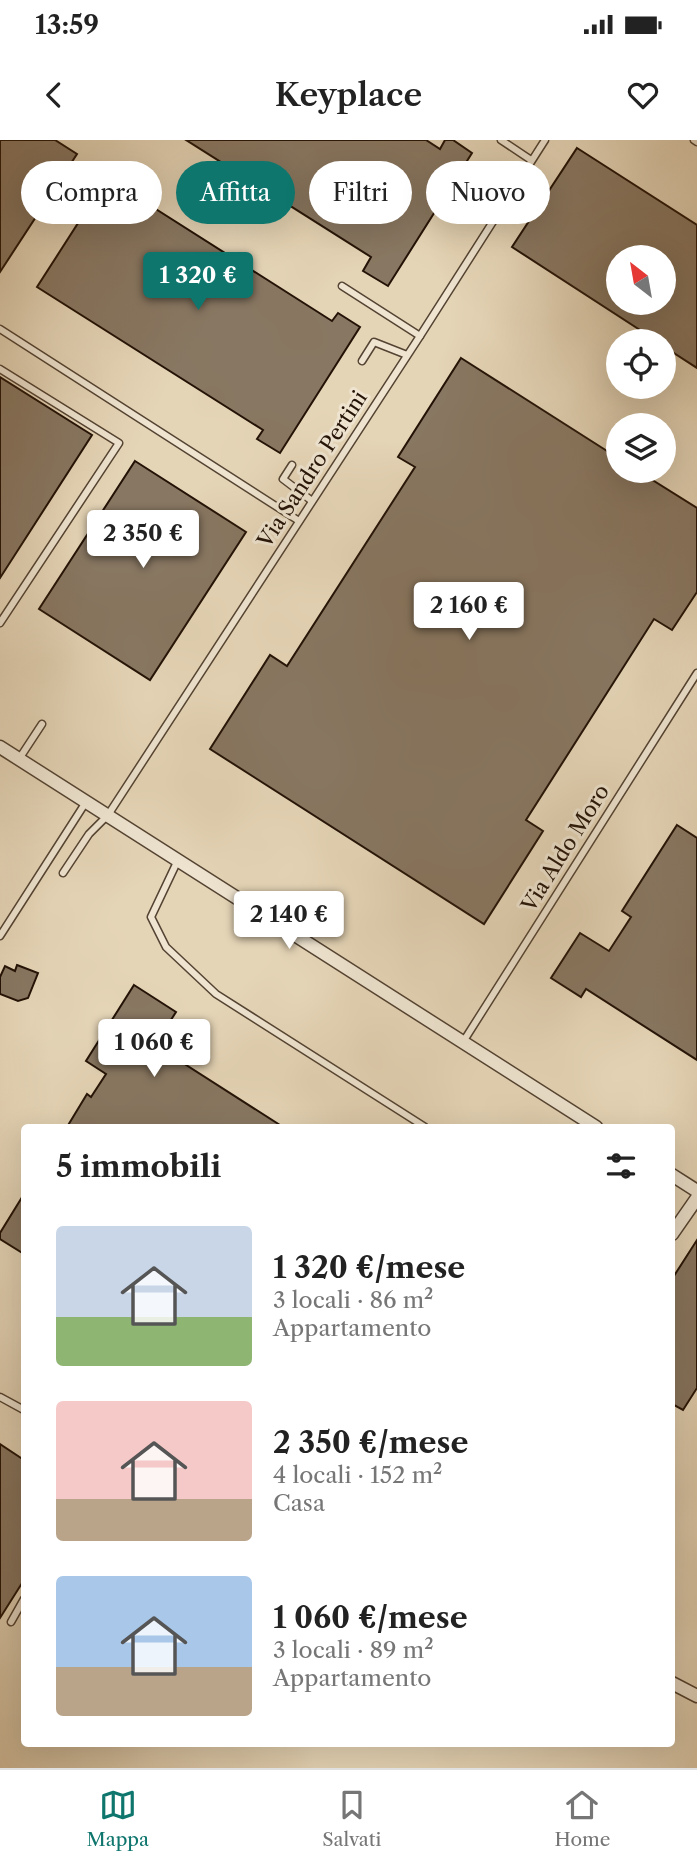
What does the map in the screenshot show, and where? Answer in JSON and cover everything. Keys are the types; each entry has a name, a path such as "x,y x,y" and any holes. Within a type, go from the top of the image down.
{"street":[{"path":"0,747 591,1124"},
{"path":"675,1177 697,1191"},
{"path":"675,1230 697,1198"},
{"path":"675,1685 697,1696"}],"lane":[{"path":"501,140 531,160"},
{"name":"Via Sandro Pertini","path":"63,873 89,834 108,816 545,140"},
{"path":"342,286 420,336"},
{"path":"0,329 299,521"},
{"path":"362,361 374,342 407,355"},
{"path":"0,369 119,443 0,623"},
{"path":"292,465 283,479 312,501"},
{"name":"Via Aldo Moro","path":"463,1042 697,673"},
{"path":"19,759 42,724"},
{"path":"0,936 86,802"},
{"path":"178,860 151,917 166,947 216,994 420,1124"},
{"path":"0,1397 21,1408"},
{"path":"11,1622 21,1604"}],"building":[{"path":"0,140 55,140 77,154 72,161 21,161 21,224 31,224 0,272"},
{"path":"186,140 426,140 440,149 445,140 453,140 472,153 467,161 426,161 427,224 388,286 363,271 371,257 319,224 412,224 412,161 309,161 309,218 295,209 295,161 219,161"},
{"path":"577,148 697,225 697,368 676,354 676,329 638,329 617,315 676,315 676,245 606,245 606,308 512,247 527,224 550,224 550,189"},
{"path":"162,213 332,321 338,313 360,327 280,453 257,439 263,430 37,287 77,224 162,224"},
{"path":"461,358 606,450 606,483 657,483 697,508 697,592 672,630 654,619 526,820 543,831 484,924 210,749 270,655 287,666 415,467 398,457"},
{"path":"0,377 92,435 0,578"},
{"path":"135,461 246,532 150,680 39,609"},
{"path":"677,825 697,838 697,1060 586,989 581,997 551,978 580,933 609,951 631,917 622,911"},
{"path":"17,965 38,973 28,998 18,1001 0,994 0,977 5,966 15,971"},
{"path":"134,985 176,1012 155,1045 278,1124 69,1124 87,1094 91,1097 106,1074 86,1061"},
{"path":"21,1199 21,1252 0,1239 0,1233"},
{"path":"697,1240 697,1388 683,1410 675,1406 675,1274"},
{"path":"0,1444 21,1458 21,1585 0,1618"}]}
